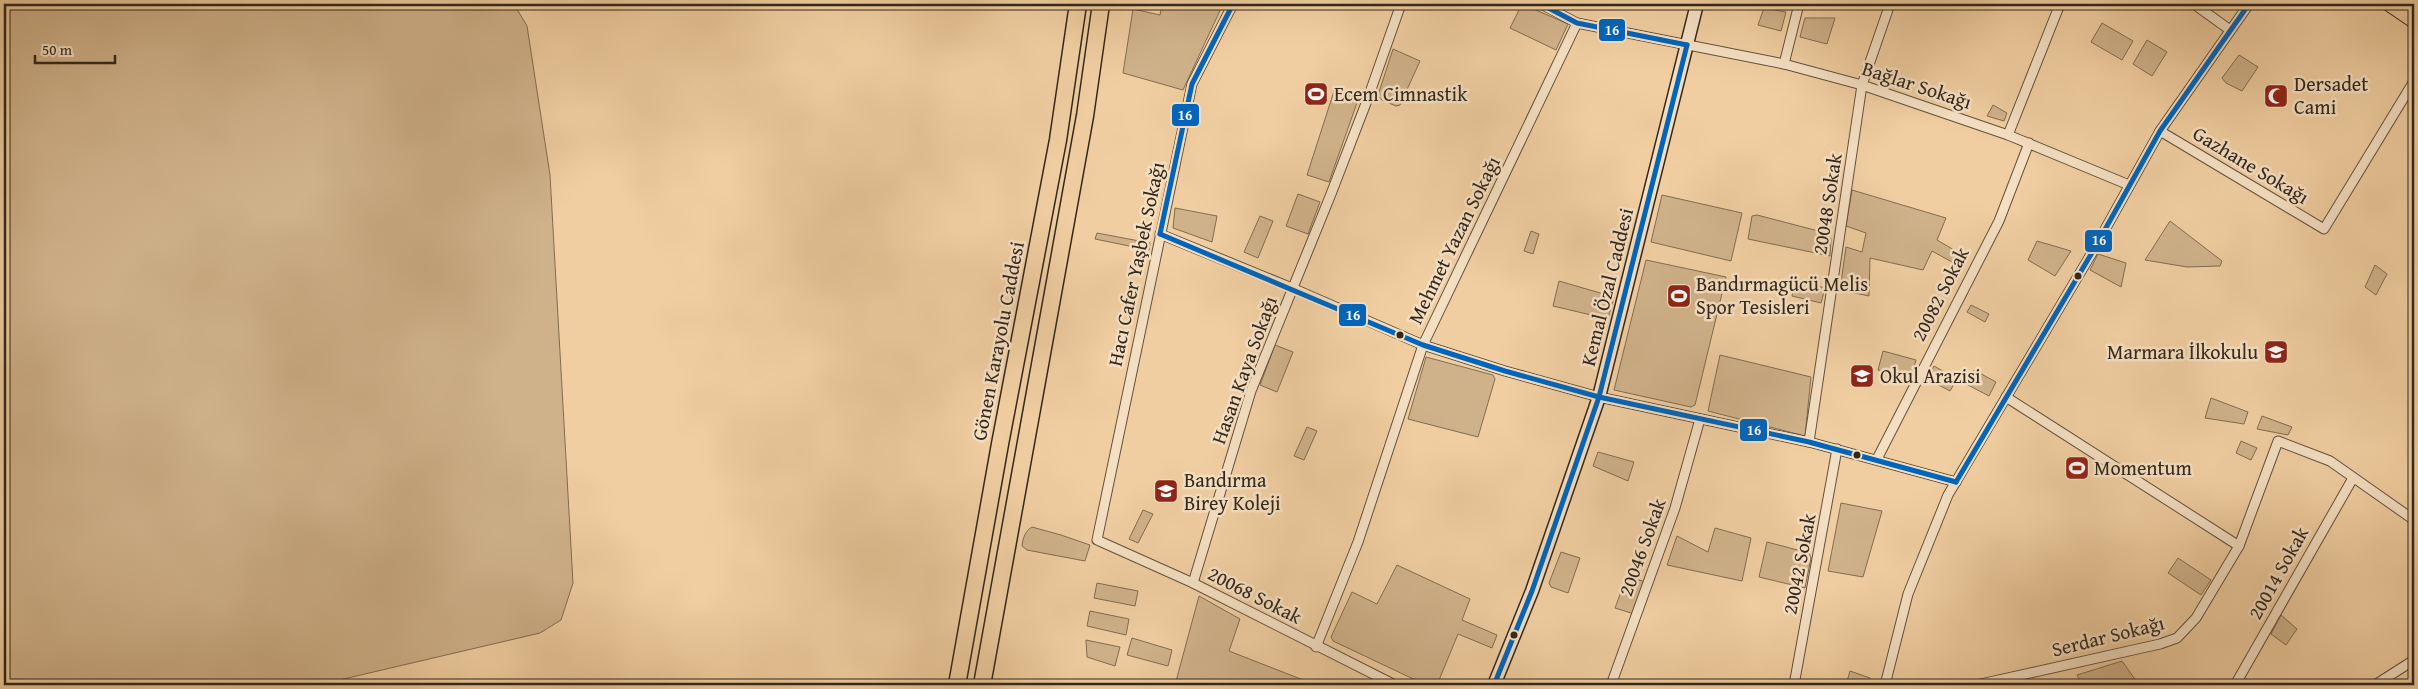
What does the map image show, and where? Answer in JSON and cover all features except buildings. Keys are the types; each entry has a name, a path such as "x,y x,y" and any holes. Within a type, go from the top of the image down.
{"highway":[{"name":"Gönen Karayolu Caddesi","path":"957,685 1000,444 1058,140 1078,4"},
{"path":"982,685 1085,116 1101,4"}],"main road":[{"name":"Kemal Özal Caddesi","path":"1494,685 1532,591 1599,397 1697,4"},
{"path":"2390,4 2414,21"}],"street":[{"name":"Hacı Cafer Yaşbek Sokağı","path":"1097,540 1192,84 1233,4"},
{"name":"Hasan Kaya Sokağı","path":"1193,583 1251,391 1368,98 1401,4"},
{"name":"Bağlar Sokağı","path":"1541,4 1576,23 1784,64 1862,85 2008,134 2129,185"},
{"path":"1784,64 1799,4"},
{"name":"20048 Sokak","path":"1809,442 1862,85 1890,4"},
{"path":"2008,134 2060,4"},
{"path":"2194,4 2230,30"},
{"path":"1885,685 1908,594 1948,495 2093,251 2160,131 2249,4"},
{"name":"Mehmet Yazan Sokağı","path":"1316,647 1358,542 1423,345 1576,23"},
{"name":"Gazhane Sokağı","path":"2160,131 2324,229 2414,82"},
{"name":"20082 Sokak","path":"1877,459 1999,220 2028,143"},
{"path":"1160,234 1292,288 1423,345 1599,397 1809,442 1956,482"},
{"path":"2006,397 2239,546"},
{"name":"20046 Sokak","path":"1611,685 1675,508 1700,419"},
{"name":"Serdar Sokağı","path":"1976,685 2168,642 2185,630 2196,618 2239,546 2278,441 2318,455 2353,478"},
{"name":"20042 Sokak","path":"1794,685 1838,450"},
{"path":"2353,478 2414,520"},
{"name":"20014 Sokak","path":"2235,685 2353,478"},
{"name":"20068 Sokak","path":"1097,540 1193,583 1316,647 1395,685"},
{"path":"2375,685 2414,660"}],"shaded area":[{"path":"4,4 514,4 527,26 550,175 573,583 561,620 540,633 318,685 4,685"},
{"path":"1162,4 1223,4 1183,90 1123,73 1133,9 1160,15"},
{"path":"1522,4 1568,24 1556,50 1510,28"},
{"path":"1764,8 1786,12 1781,31 1758,25"},
{"path":"1805,18 1835,18 1827,44 1800,37"},
{"path":"2102,23 2133,41 2122,60 2091,42"},
{"path":"2147,40 2167,52 2152,76 2133,64"},
{"path":"1393,49 1420,61 1400,105 1396,106 1380,99 1378,95"},
{"path":"2239,55 2258,67 2242,91 2226,83 2222,78"},
{"path":"1335,88 1358,100 1329,182 1307,175"},
{"path":"1993,105 2007,113 2004,121 1987,116"},
{"path":"1852,190 1946,218 1937,240 1968,258 1961,267 1932,251 1923,270 1870,258 1869,296 1840,290 1846,247 1862,252 1866,233 1846,226"},
{"path":"1298,194 1320,202 1308,234 1286,226"},
{"name":"Bandırmagücü Melis Spor Tesisleri","path":"1662,195 1742,213 1731,261 1651,242"},
{"path":"1175,208 1217,216 1212,242 1173,228"},
{"path":"1757,215 1826,233 1831,239 1830,256 1748,239 1752,216"},
{"path":"1260,216 1273,221 1258,258 1244,252"},
{"path":"2170,221 2222,261 2220,266 2187,267 2145,260"},
{"path":"1531,231 1539,234 1533,254 1524,251"},
{"path":"1097,233 1150,243 1149,250 1095,239"},
{"path":"2037,241 2071,251 2055,276 2028,260"},
{"path":"2098,254 2126,263 2121,287 2090,270"},
{"path":"1646,260 1726,277 1695,405 1691,407 1614,390"},
{"path":"2375,265 2387,274 2376,295 2365,287"},
{"path":"1559,281 1614,297 1608,319 1553,306"},
{"path":"1796,281 1825,288 1821,303 1792,296"},
{"path":"1971,305 1989,314 1985,322 1967,312"},
{"path":"1275,345 1293,352 1277,392 1260,385"},
{"path":"1883,351 1916,360 1911,378 1878,370"},
{"path":"1720,355 1811,377 1805,436 1708,411"},
{"path":"1426,357 1493,375 1495,379 1478,437 1408,419"},
{"path":"1934,366 1957,379 1950,391 1927,379"},
{"path":"1974,370 1996,382 1989,396 1966,384"},
{"path":"2211,398 2248,412 2244,424 2205,418"},
{"path":"2262,416 2292,427 2288,435 2257,429"},
{"path":"1307,427 1317,431 1304,460 1294,456"},
{"path":"2241,441 2257,448 2251,460 2236,453"},
{"path":"1598,452 1634,462 1628,481 1593,466"},
{"path":"1841,503 1882,511 1863,577 1828,571"},
{"path":"1143,510 1153,514 1138,543 1129,539"},
{"path":"1032,527 1090,545 1085,561 1027,550 1022,546 1023,540 1026,533"},
{"path":"1715,528 1751,538 1742,581 1667,565 1677,536 1708,552"},
{"path":"1767,542 1809,553 1811,558 1805,588 1759,577"},
{"path":"1561,552 1580,558 1568,593 1551,587 1549,583"},
{"path":"2178,558 2211,580 2201,595 2168,573"},
{"path":"1397,565 1470,599 1462,620 1497,635 1492,648 1458,634 1437,685 1426,685 1333,641 1331,637 1352,592 1377,604"},
{"path":"1627,576 1645,582 1634,614 1615,608"},
{"path":"1097,583 1138,591 1135,606 1094,598"},
{"path":"1199,596 1240,619 1229,651 1316,685 1175,685"},
{"path":"1090,611 1129,619 1126,635 1087,626"},
{"path":"2281,615 2297,629 2286,645 2271,634"},
{"path":"1132,638 1172,650 1168,666 1127,655"},
{"path":"1086,640 1120,647 1115,666 1087,657"},
{"path":"2122,661 2139,685 2082,685 2077,675"},
{"path":"1850,671 1870,678 1874,685 1846,685"}],"transit line":[{"name":"16","path":"1160,234 1192,84 1233,4"},
{"name":"16","path":"1541,4 1577,23 1687,45"},
{"name":"16","path":"1956,482 2093,251 2160,131 2249,4"},
{"name":"16","path":"1494,685 1532,591 1599,397 1687,45"},
{"name":"16","path":"1160,234 1423,345 1505,371 1599,397 1809,442 1956,482"}],"place":[{"name":"Ecem Cimnastik","path":"1316,94"},
{"name":"Dersadet Cami","path":"2276,96"},
{"name":"Bandırmagücü Melis Spor Tesisleri","path":"1679,296"},
{"name":"Marmara İlkokulu","path":"2276,352"},
{"name":"Okul Arazisi","path":"1862,376"},
{"name":"Momentum","path":"2077,468"},
{"name":"Bandırma Birey Koleji","path":"1166,491"}]}
